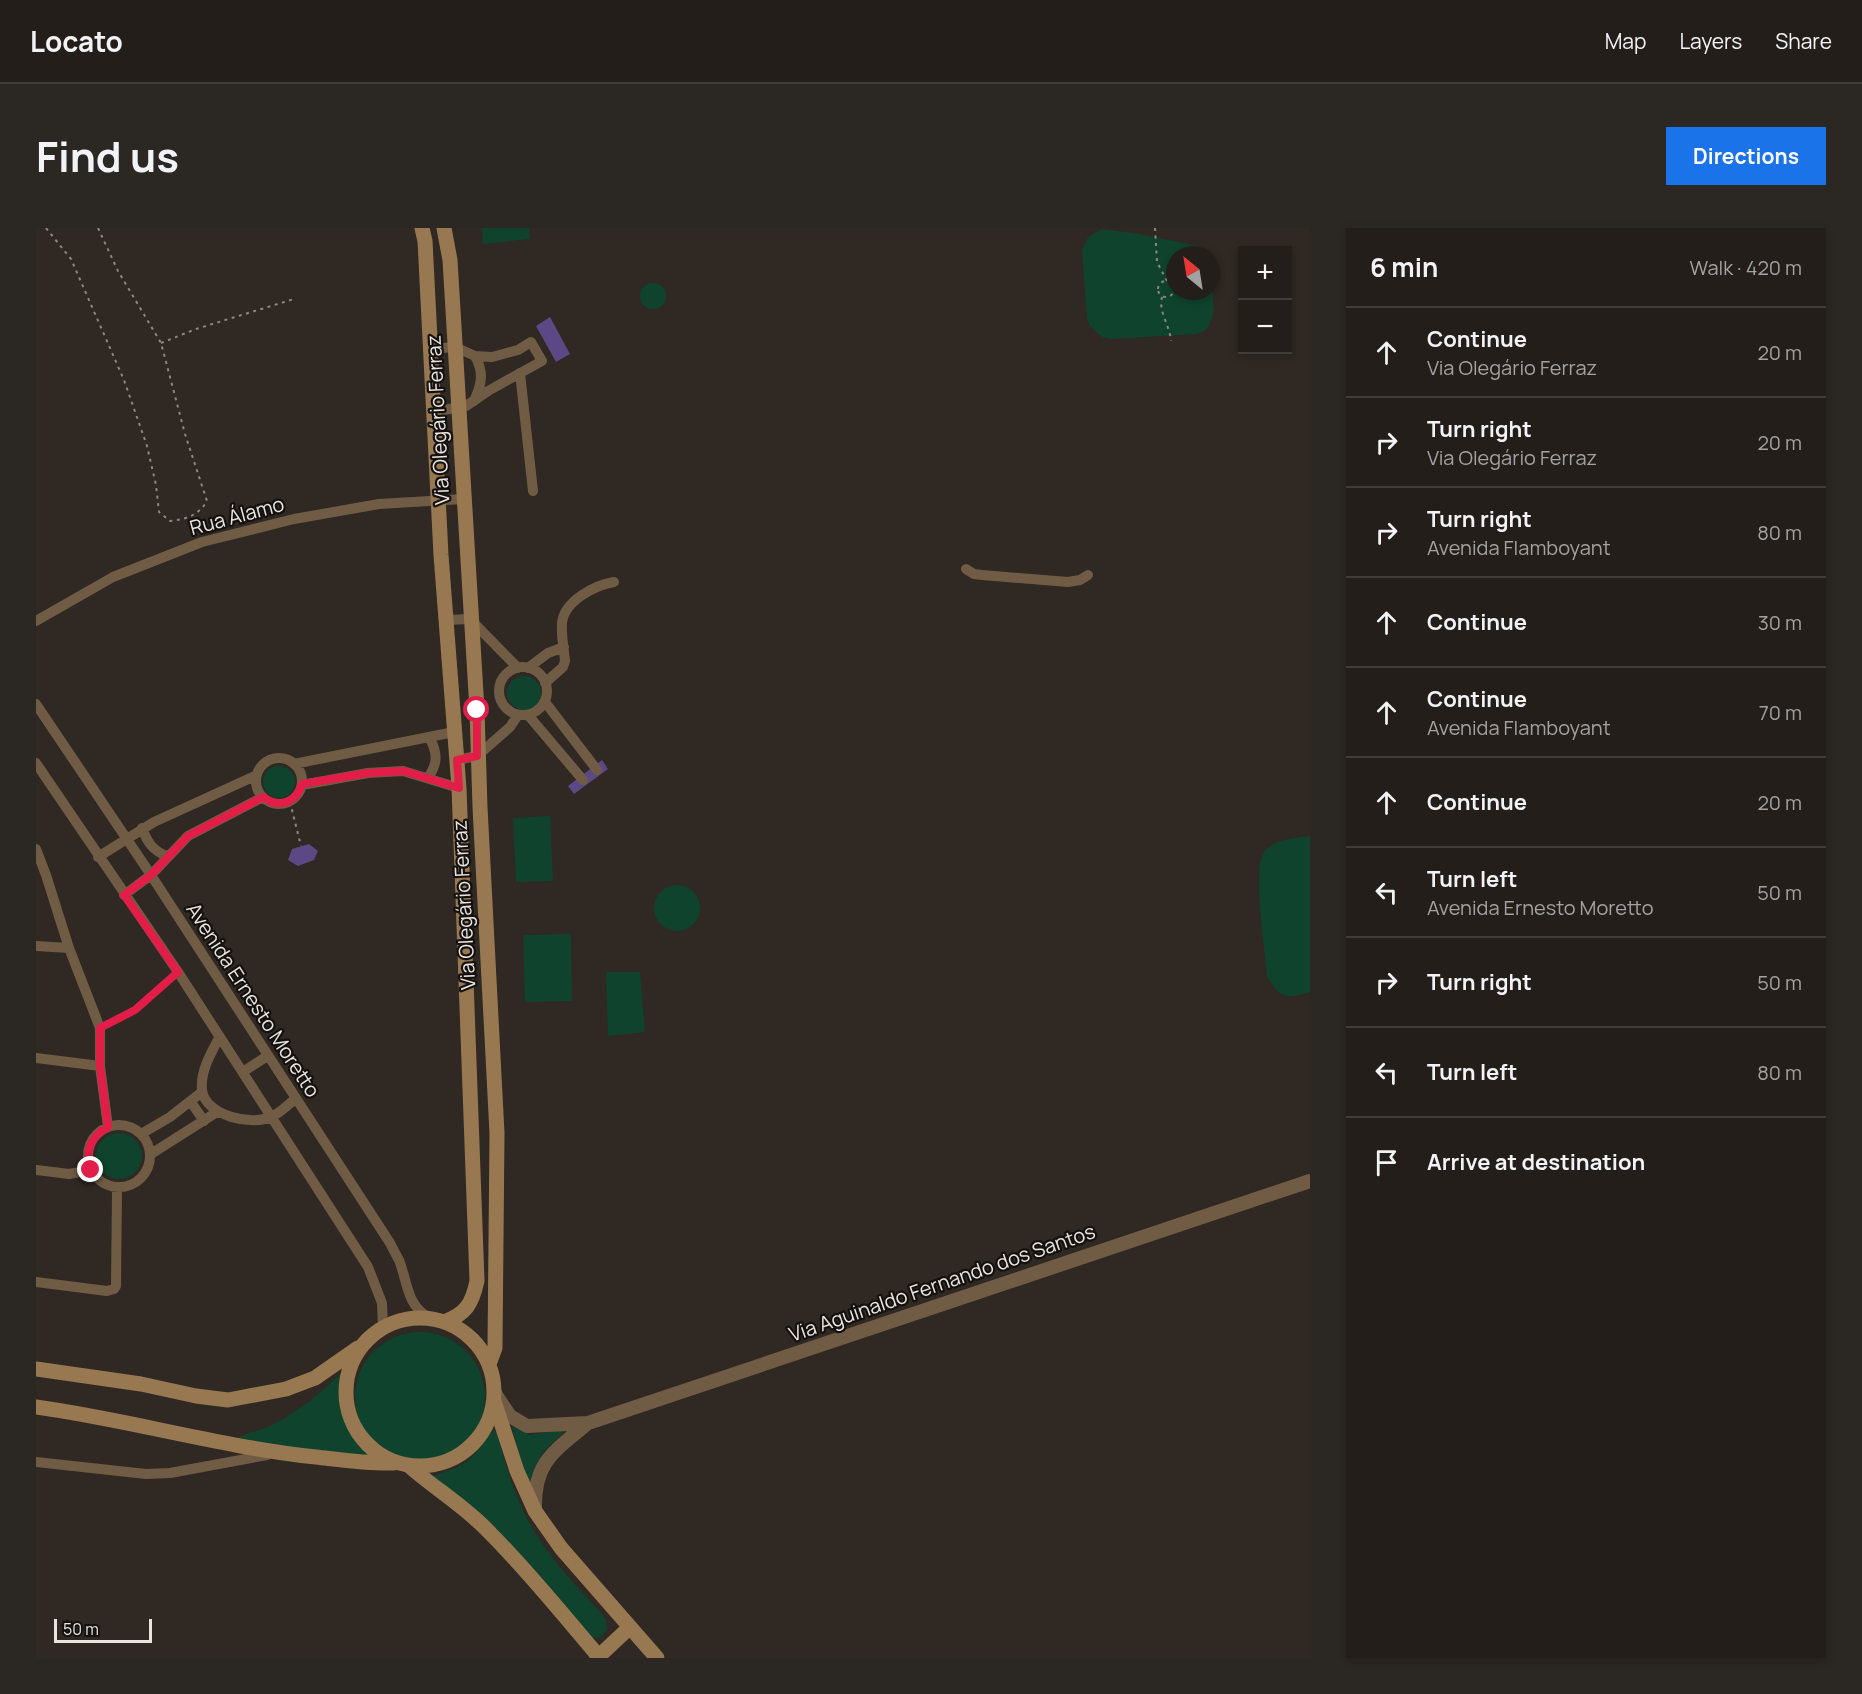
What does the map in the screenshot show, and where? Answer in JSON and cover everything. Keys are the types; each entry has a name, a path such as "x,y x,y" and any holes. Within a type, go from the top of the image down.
{"main road":[{"name":"Via Olegário Ferraz","path":"422,228 425,242 438,501 459,788 477,1281 474,1297 459,1316 436,1320"},
{"name":"Via Olegário Ferraz","path":"444,228 450,260 477,710 477,756 497,1133 495,1348 489,1364"},
{"path":"36,1369 141,1384 196,1396 228,1400 286,1389 315,1378 363,1345 383,1328 399,1321 415,1318 436,1320 461,1330 475,1342 489,1364 494,1396 517,1471 535,1511 561,1548 657,1658"},
{"path":"363,1345 353,1360 347,1377 345,1393 352,1423 362,1439 378,1454 402,1464 463,1508 490,1532 599,1658 630,1627"},
{"path":"36,1407 73,1412 216,1443 283,1454 375,1464 419,1466 439,1464 468,1448 483,1431 492,1409 494,1396"}],"street":[{"path":"430,349 455,347 475,356 492,357 518,350 531,342 542,361 466,406 433,412"},
{"path":"474,401 482,377 480,365 475,356"},
{"path":"520,373 533,491"},
{"name":"Rua Álamo","path":"36,621 113,577 202,543 294,519 379,504 463,499"},
{"path":"966,569 974,574 1068,582 1080,580 1088,575"},
{"path":"545,683 563,667 565,661 562,624 564,614 570,605 603,584 614,582"},
{"path":"446,620 470,619 523,668 536,671 545,683 547,694 537,711 523,715 477,756 457,760"},
{"path":"564,647 548,653 523,668 509,671 499,687 499,696 502,705 509,711 523,715 583,780"},
{"path":"544,702 597,770"},
{"name":"Avenida Ernesto Moretto","path":"36,704 151,875 390,1243 415,1306 419,1312 436,1320"},
{"path":"294,764 454,732"},
{"path":"428,778 436,762 437,754 429,737"},
{"path":"98,857 142,828 258,776 266,763 272,760 280,759 294,764 299,769 302,784 296,797 290,802 276,804 263,797 259,791 258,776"},
{"path":"36,763 178,972 368,1267 382,1302 383,1328"},
{"path":"302,784 368,773 404,771 459,788"},
{"path":"124,895 151,875 188,836 263,797"},
{"path":"142,828 152,847 160,854 167,856"},
{"path":"36,849 69,948 100,1028 100,1066 108,1127"},
{"path":"36,946 69,948"},
{"path":"219,1038 207,1062 202,1092 217,1112 248,1120 271,1118 295,1099"},
{"path":"243,1072 267,1056"},
{"path":"36,1058 100,1066"},
{"path":"141,1134 170,1117 202,1092"},
{"path":"190,1102 204,1121"},
{"path":"151,1154 217,1112"},
{"path":"127,1126 141,1134 151,1154 144,1176 132,1185 117,1188 99,1181 88,1163 89,1147 98,1134 108,1127 127,1126"},
{"path":"36,1170 69,1174 91,1170"},
{"name":"Via Aguinaldo Fernando dos Santos","path":"494,1396 510,1416 526,1426 588,1423 1310,1181"},
{"path":"36,1282 107,1291 114,1289 116,1286 117,1188"},
{"name":"Via Aguinaldo Fernando dos Santos","path":"535,1511 537,1479 543,1464 588,1423"},
{"path":"36,1461 146,1474 170,1473 258,1455 283,1454"}],"lane":[{"path":"100,1028 135,1010 178,972"}],"path":[{"path":"46,228 71,259 124,380 147,446 156,485 159,512 170,521 187,519 202,509 207,501 185,434 161,342 118,271 98,228"},
{"path":"1155,228 1157,262 1166,279"},
{"path":"1166,282 1159,285 1158,289 1162,297 1160,308 1170,328 1171,341"},
{"path":"161,342 294,299"},
{"path":"290,802 301,846"}],"green space":[{"path":"482,228 529,228 530,239 483,244"},
{"path":"1102,229 1198,246 1166,246 1166,300 1213,300 1214,312 1209,326 1197,334 1110,339 1102,337 1090,326 1087,319 1082,251 1088,237"},
{"path":"653,283 662,287 666,296 662,305 653,309 644,305 640,296 644,287"},
{"path":"524,676 536,681 541,693 536,705 524,710 512,705 507,693 512,681"},
{"path":"279,766 290,771 295,782 290,793 279,798 268,793 263,782 268,771"},
{"path":"550,816 553,881 516,882 513,818"},
{"path":"1310,836 1310,992 1289,996 1280,993 1267,976 1259,894 1260,863 1267,849 1277,842"},
{"path":"677,885 693,892 700,908 693,924 677,931 661,924 654,908 661,892"},
{"path":"571,934 572,1001 525,1002 523,935"},
{"path":"606,972 640,972 645,1032 608,1036"},
{"path":"124,1133 136,1139 141,1147 141,1165 136,1173 128,1178 114,1179 106,1176 99,1169 96,1151 99,1143 106,1136"},
{"path":"420,1332 445,1337 466,1351 480,1372 485,1397 480,1422 466,1443 445,1457 420,1462 395,1457 374,1443 360,1422 355,1397 360,1372 374,1351 395,1337"},
{"path":"347,1367 342,1395 345,1418 355,1438 374,1460 236,1439 272,1425 293,1413 321,1392"},
{"path":"512,1426 530,1435 560,1430 563,1433 542,1453 534,1468 530,1485 518,1451"},
{"path":"494,1430 497,1432 515,1493 537,1536 560,1567 606,1619 607,1630 600,1637 591,1638 431,1477 466,1462"}],"building":[{"path":"550,317 570,354 556,362 536,326"},
{"path":"602,760 608,769 574,794 568,786"},
{"path":"309,844 318,851 314,860 298,866 288,860 292,849"}],"route":[{"path":"91,1170 88,1163 89,1147 98,1134 108,1127 100,1066 100,1028 135,1010 178,972 124,895 151,875 188,836 263,797 276,804 290,802 300,791 302,784 368,773 404,771 459,788 457,760 477,756 477,710"}]}
